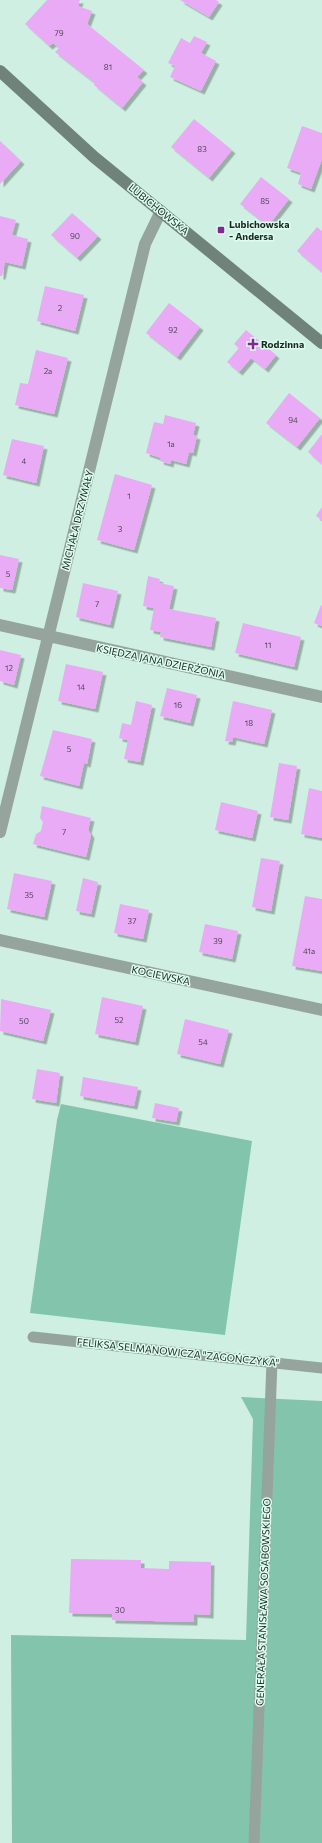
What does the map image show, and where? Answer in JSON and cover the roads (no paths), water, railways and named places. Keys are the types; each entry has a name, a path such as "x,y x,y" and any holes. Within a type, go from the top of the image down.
{"street":[{"name":"LUBICHOWSKA","path":"0,71 94,157 322,342"},
{"name":"MICHAŁA DRZYMAŁY","path":"0,832 145,244 161,211"},
{"name":"KSIĘDZA JANA DZIERŻONIA","path":"0,625 48,637 322,696"},
{"name":"KOCIEWSKA","path":"0,940 322,1010"}],"lane":[{"name":"FELIKSA SELMANOWICZA \"ZAGOŃCZYKA\"","path":"33,1337 272,1361 322,1368"},
{"name":"GENERAŁA STANISŁAWA SOSABOWSKIEGO","path":"254,1843 272,1361"}],"place":[{"name":"Lubichowska - Andersa","path":"221,230"},
{"name":"Rodzinna","path":"253,344"}]}
